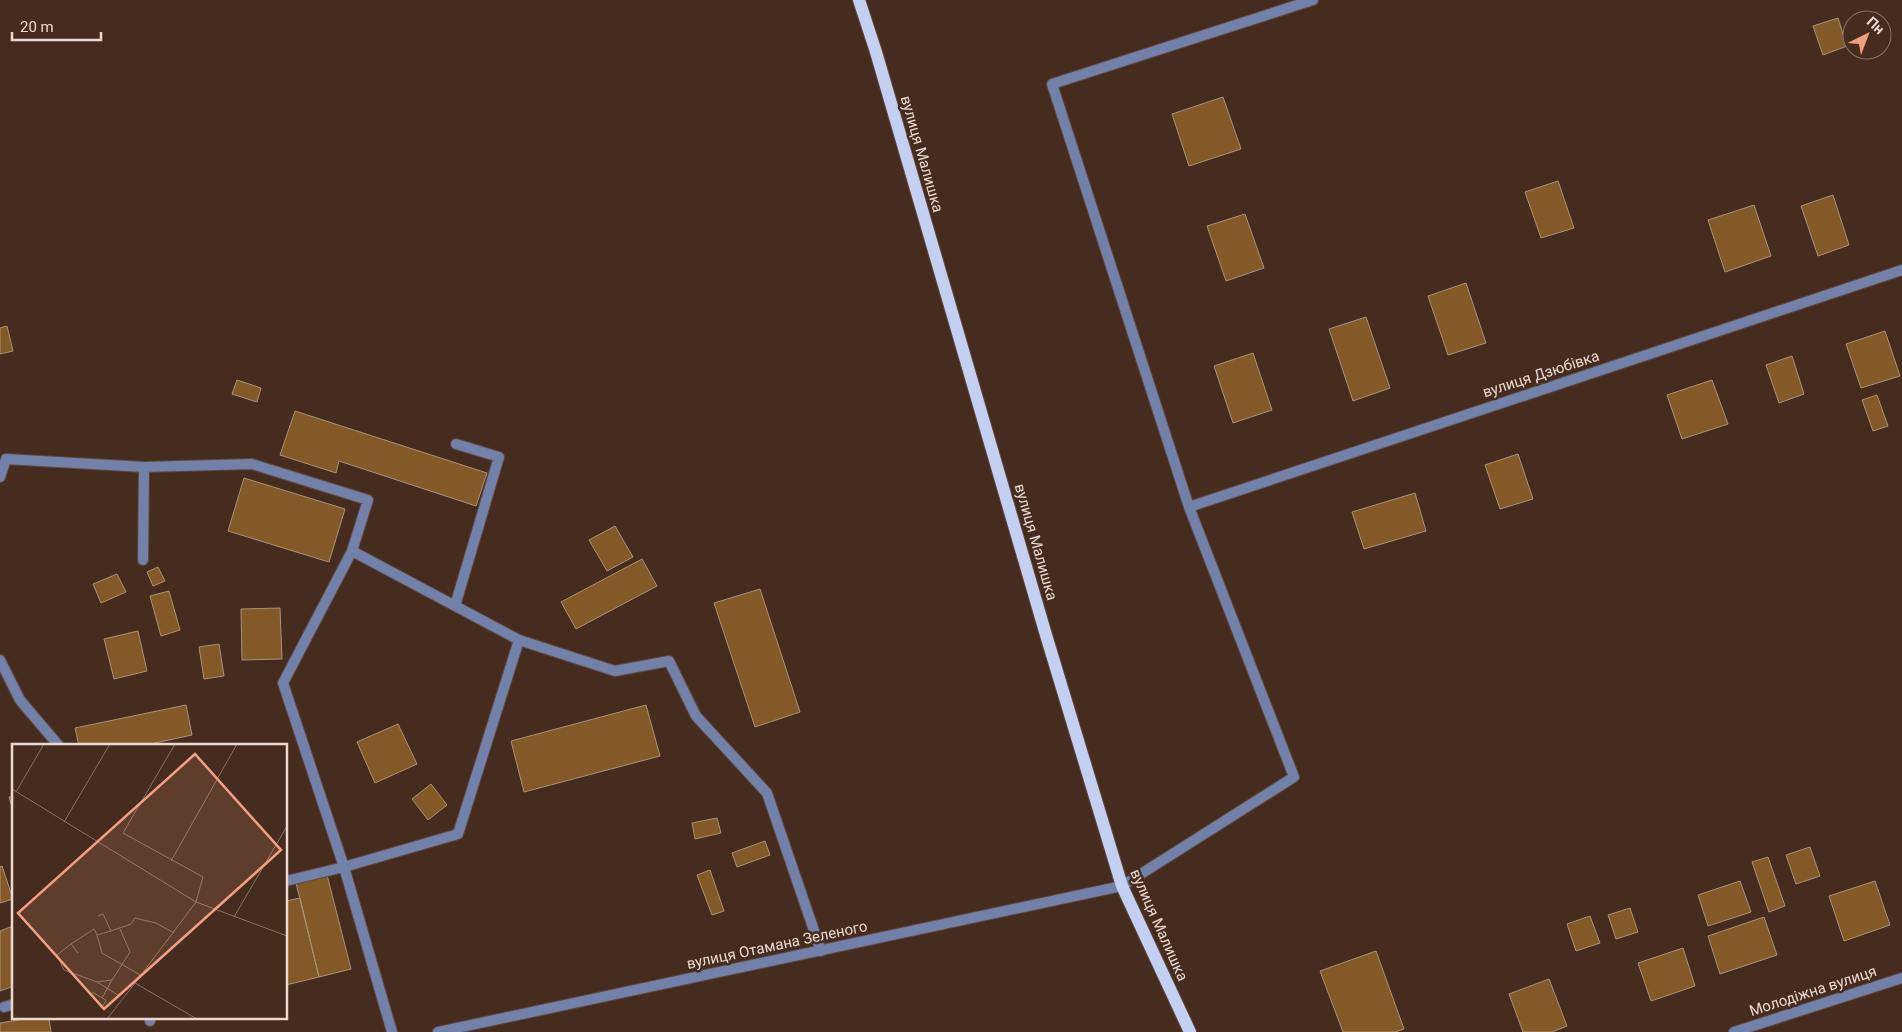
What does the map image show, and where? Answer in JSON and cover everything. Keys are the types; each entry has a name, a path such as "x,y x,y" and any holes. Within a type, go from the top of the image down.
{"main road":[{"name":"вулиця Малишка","path":"859,0 1122,886 1190,1032"}],"street":[{"path":"1122,886 1294,777 1189,507 1052,84 1313,0"},
{"name":"вулиця Дзюбівка","path":"1189,507 1902,270"},
{"path":"456,444 499,457 456,606"},
{"path":"0,477 6,459 144,467 252,464 368,500 352,551 283,683 344,867 392,1032"},
{"path":"143,560 144,467"},
{"path":"352,551 519,640 615,670 669,661 696,716 767,793 821,951"},
{"path":"288,881 344,867 458,834 519,640"},
{"path":"0,660 20,700 57,744"},
{"name":"вулиця Отамана Зеленого","path":"438,1032 1122,886"},
{"name":"Молодіжна вулиця","path":"1734,1032 1902,978"}],"building":[{"path":"1838,18 1842,30 1842,48 1823,55 1813,26"},
{"path":"1223,97 1241,149 1189,166 1172,114"},
{"path":"1558,181 1574,228 1541,238 1525,192"},
{"path":"1833,195 1849,245 1818,256 1801,206"},
{"path":"1754,205 1771,256 1725,272 1708,220"},
{"path":"1245,214 1264,268 1226,281 1207,226"},
{"path":"1466,283 1486,343 1448,355 1428,296"},
{"path":"1366,317 1390,388 1353,401 1329,329"},
{"path":"7,326 13,351 0,354 0,328"},
{"path":"1885,331 1900,376 1861,388 1846,344"},
{"path":"1253,353 1272,410 1233,423 1214,366"},
{"path":"1792,356 1804,394 1779,403 1766,365"},
{"path":"237,380 261,388 257,402 232,394"},
{"path":"1712,380 1728,424 1682,439 1667,395"},
{"path":"1877,395 1888,426 1873,431 1862,400"},
{"path":"295,411 487,473 476,506 339,461 336,473 280,455"},
{"path":"1518,454 1533,499 1500,509 1485,465"},
{"path":"244,478 345,509 329,562 228,531"},
{"path":"1415,493 1426,531 1364,549 1352,512"},
{"path":"615,526 633,557 607,571 589,540"},
{"path":"642,559 657,586 576,629 561,602"},
{"path":"158,567 165,581 153,586 147,572"},
{"path":"117,574 126,592 101,603 93,584"},
{"path":"760,589 800,712 755,727 714,603"},
{"path":"169,591 180,630 161,636 150,596"},
{"path":"280,608 282,659 242,660 241,609"},
{"path":"138,631 147,671 114,679 104,639"},
{"path":"219,644 224,676 204,679 199,647"},
{"path":"186,705 192,735 150,744 79,744 75,728"},
{"path":"646,705 660,756 524,792 511,741"},
{"path":"398,724 417,764 375,783 357,742"},
{"path":"431,784 447,805 428,820 412,799"},
{"path":"12,796 12,807 9,797"},
{"path":"717,818 721,833 695,839 692,823"},
{"path":"765,841 770,855 737,867 732,853"},
{"path":"1810,847 1820,876 1796,884 1786,855"},
{"path":"1768,857 1785,906 1769,912 1752,862"},
{"path":"2,866 12,899 0,903 0,867"},
{"path":"710,870 724,911 712,915 697,875"},
{"path":"327,875 351,969 319,977 296,883"},
{"path":"1740,881 1751,912 1708,926 1698,895"},
{"path":"1875,881 1890,925 1844,941 1829,896"},
{"path":"300,898 319,977 288,985 288,901"},
{"path":"1630,908 1638,932 1616,939 1608,915"},
{"path":"1590,916 1600,943 1576,951 1567,924"},
{"path":"1764,917 1777,955 1720,974 1708,936"},
{"path":"12,926 12,987 0,991 0,931"},
{"path":"1683,948 1695,986 1651,1001 1638,963"},
{"path":"1376,951 1404,1029 1395,1032 1343,1032 1320,971"},
{"path":"1549,979 1567,1026 1552,1032 1523,1032 1509,994"},
{"path":"18,1020 49,1020 51,1032 0,1032 0,1023"}]}
